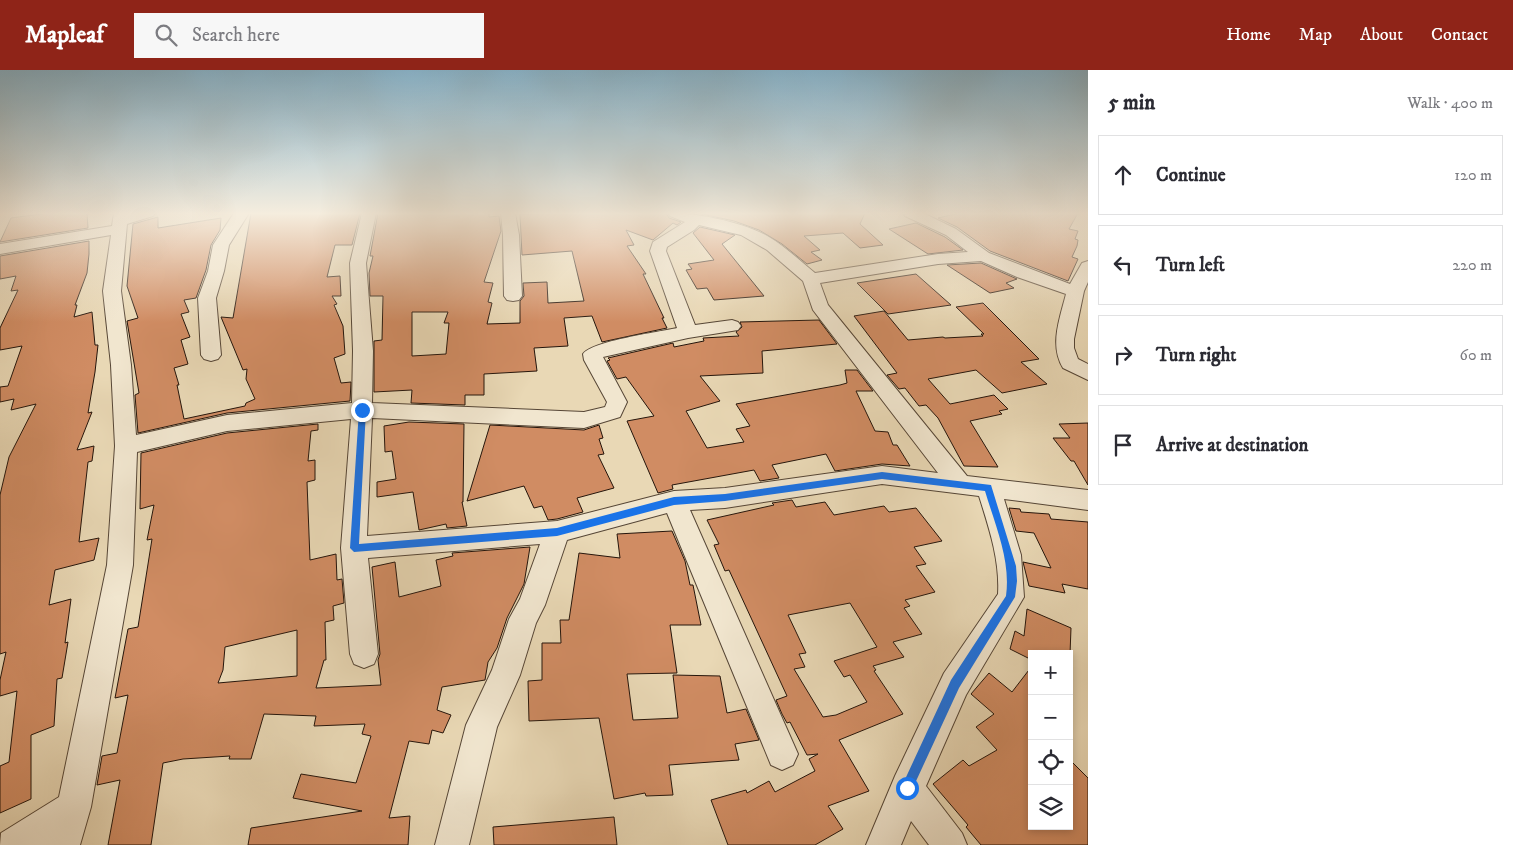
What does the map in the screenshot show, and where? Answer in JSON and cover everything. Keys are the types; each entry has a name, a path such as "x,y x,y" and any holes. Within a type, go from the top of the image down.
{"street":[{"path":"63,845 74,807 120,565 126,446 121,365 112,291 117,249"},
{"path":"210,355 207,298 216,271 220,249"},
{"path":"361,249 358,263 363,351 362,410 354,548 364,654"},
{"path":"511,249 513,296"},
{"path":"658,249 688,332"},
{"path":"776,249 811,278 819,306 960,484"},
{"path":"974,249 983,256 1023,273 1075,292"},
{"path":"811,278 938,259 983,256"},
{"path":"1088,266 1075,292 1065,348 1070,363 1088,373"},
{"path":"126,446 228,423 362,410 584,420 613,412 617,402 594,360 593,354 600,350 688,332 732,326"},
{"path":"354,548 557,532 674,501 725,498 882,475 1088,500"},
{"path":"883,845 955,684 1010,597 1013,581 1012,566 988,488"},
{"path":"674,501 782,754"},
{"path":"452,845 482,725 505,675 523,618 531,605 557,532"},
{"path":"907,788 950,845"},
{"path":"13,845 74,807"}],"building":[{"path":"41,249 89,249 87,273 75,305 77,305 74,317 92,312 95,345 98,345 88,413 92,412 77,450 94,446 92,461 88,462 79,542 99,538 94,560 55,570 49,605 71,599 65,643 68,642 62,678 57,679 54,726 31,735 31,799 0,813 0,766 9,762 17,691 0,696 0,680 6,652 0,654 0,495 9,457 36,404 11,410 14,399 0,402 0,387 8,386 22,346 0,350 0,328 18,290 11,291 16,276 0,279 0,256"},
{"path":"131,249 210,249 206,270 196,298 184,300 189,312 181,314 190,337 181,340 188,364 174,368 179,385 177,385 184,419 245,406 246,403 255,399 246,379 247,369 243,370 221,317 233,318 245,249 334,249 327,277 340,276 341,296 332,296 337,304 334,305 343,326 345,354 334,358 341,383 351,382 350,401 227,413 138,433 135,395 139,393 127,321 138,318 127,286"},
{"path":"371,249 495,249 484,282 493,283 488,302 492,303 487,324 520,323 520,301 524,296 523,283 547,282 548,303 584,301 572,251 522,255 522,249 629,249 646,274 643,274 667,328 602,342 592,316 564,318 568,346 534,348 537,371 484,374 484,395 465,395 465,405 411,403 412,390 374,392 374,341 382,340 383,296 370,296 369,273 373,256 370,256","holes":["412,312 448,312 444,323 449,323 446,354 412,356"]},
{"path":"706,249 726,249 764,296 714,300 707,288 697,289 686,270 692,269 688,264 714,260"},
{"path":"788,249 819,249 811,252 822,260 807,264"},
{"path":"920,249 963,250 928,254"},
{"path":"987,249 1076,249 1072,257 1078,259 1068,281"},
{"path":"981,263 1017,279 1006,283 1014,288 990,293 947,265"},
{"path":"916,274 951,305 888,314 857,283"},
{"path":"983,303 1039,359 1021,362 1047,384 1002,393 976,370 928,379 950,404 994,395 1008,409 999,411 1002,414 970,421 998,467 964,466 938,418 926,405 919,406 905,388 899,389 887,375 897,373 854,316 884,311 908,340 983,336 981,334 984,334 956,307"},
{"path":"819,320 837,344 762,351 763,373 700,376 720,401 686,411 707,448 744,442 736,429 750,426 736,404 840,385 847,383 845,370 857,370 873,391 856,391 875,431 888,432 893,445 897,445 910,466 882,464 835,471 826,454 772,465 779,478 760,481 754,470 672,485 673,489 658,493 627,421 654,416 626,377 617,379 607,361 610,360 608,358 673,343 674,347 704,341 703,338 739,336 736,332 742,327 740,322"},
{"path":"409,422 464,424 462,502 467,526 447,528 446,524 419,530 413,492 377,497 377,482 396,479 392,451 385,452 384,426"},
{"path":"1088,423 1088,485 1074,461 1071,461 1053,438 1070,438 1059,424"},
{"path":"318,424 318,430 311,431 308,461 315,460 315,480 307,482 310,560 336,554 337,580 342,579 344,603 333,606 334,620 325,622 326,660 324,660 316,688 381,685 372,567 395,562 399,597 441,586 436,560 453,556 452,553 530,547 524,584 507,618 497,648 488,662 485,680 442,687 437,710 451,715 443,733 432,730 429,744 409,741 389,818 410,816 408,845 248,845 251,828 362,811 293,798 301,774 356,783 371,736 362,734 365,724 314,726 316,716 264,714 251,759 229,759 230,756 183,759 163,763 151,845 108,845 120,780 97,785 102,756 117,753 128,695 115,698 128,629 138,627 152,539 147,540 154,505 140,509 141,453 227,433","holes":["297,630 297,676 218,683 223,670 225,647"]},
{"path":"490,425 584,430 599,425 603,438 599,439 604,454 598,455 614,488 577,498 583,512 548,520 542,506 534,508 524,486 467,501"},
{"path":"792,500 796,507 825,502 834,515 884,506 889,512 916,508 942,541 914,547 926,564 916,566 935,592 905,600 910,606 904,608 922,634 893,642 904,657 873,666 876,670 874,671 903,714 839,740 869,791 828,806 843,829 815,845 728,845 711,800 746,790 747,793 769,781 775,792 815,771 809,759 818,754 807,755 790,722 787,723 782,714 776,700 787,696 729,570 725,571 714,545 719,544 707,520 774,505 772,503","holes":["850,603 877,647 834,661 844,677 850,675 867,702 836,715 823,717 794,669 805,667 799,654 806,653 788,615"]},
{"path":"1009,508 1020,509 1021,512 1049,514 1051,519 1088,522 1088,589 1062,584 1065,593 1029,586 1023,562 1051,568 1034,533 1016,531"},
{"path":"672,531 685,561 690,585 693,585 701,625 670,625 677,673 627,674 633,720 678,718 673,675 720,676 727,713 746,709 759,740 735,744 739,760 669,765 673,795 646,796 645,793 614,799 599,718 529,721 528,681 542,680 542,643 561,643 560,620 569,620 579,553 620,558 617,534"},
{"path":"1027,609 1071,628 1070,650 1028,650 1028,658 1010,649 1015,631 1024,636"},
{"path":"1028,671 1028,830 1073,830 1073,763 1088,778 1088,845 981,845 966,827 968,825 933,784 963,760 969,766 997,750 976,727 994,714 971,694 989,673 1012,692"},
{"path":"614,817 617,845 494,845 493,827"}],"route":[{"path":"362,410 354,548 557,532 674,501 725,498 882,475 988,488 1012,566 1013,581 1010,597 955,684 907,788"}]}
